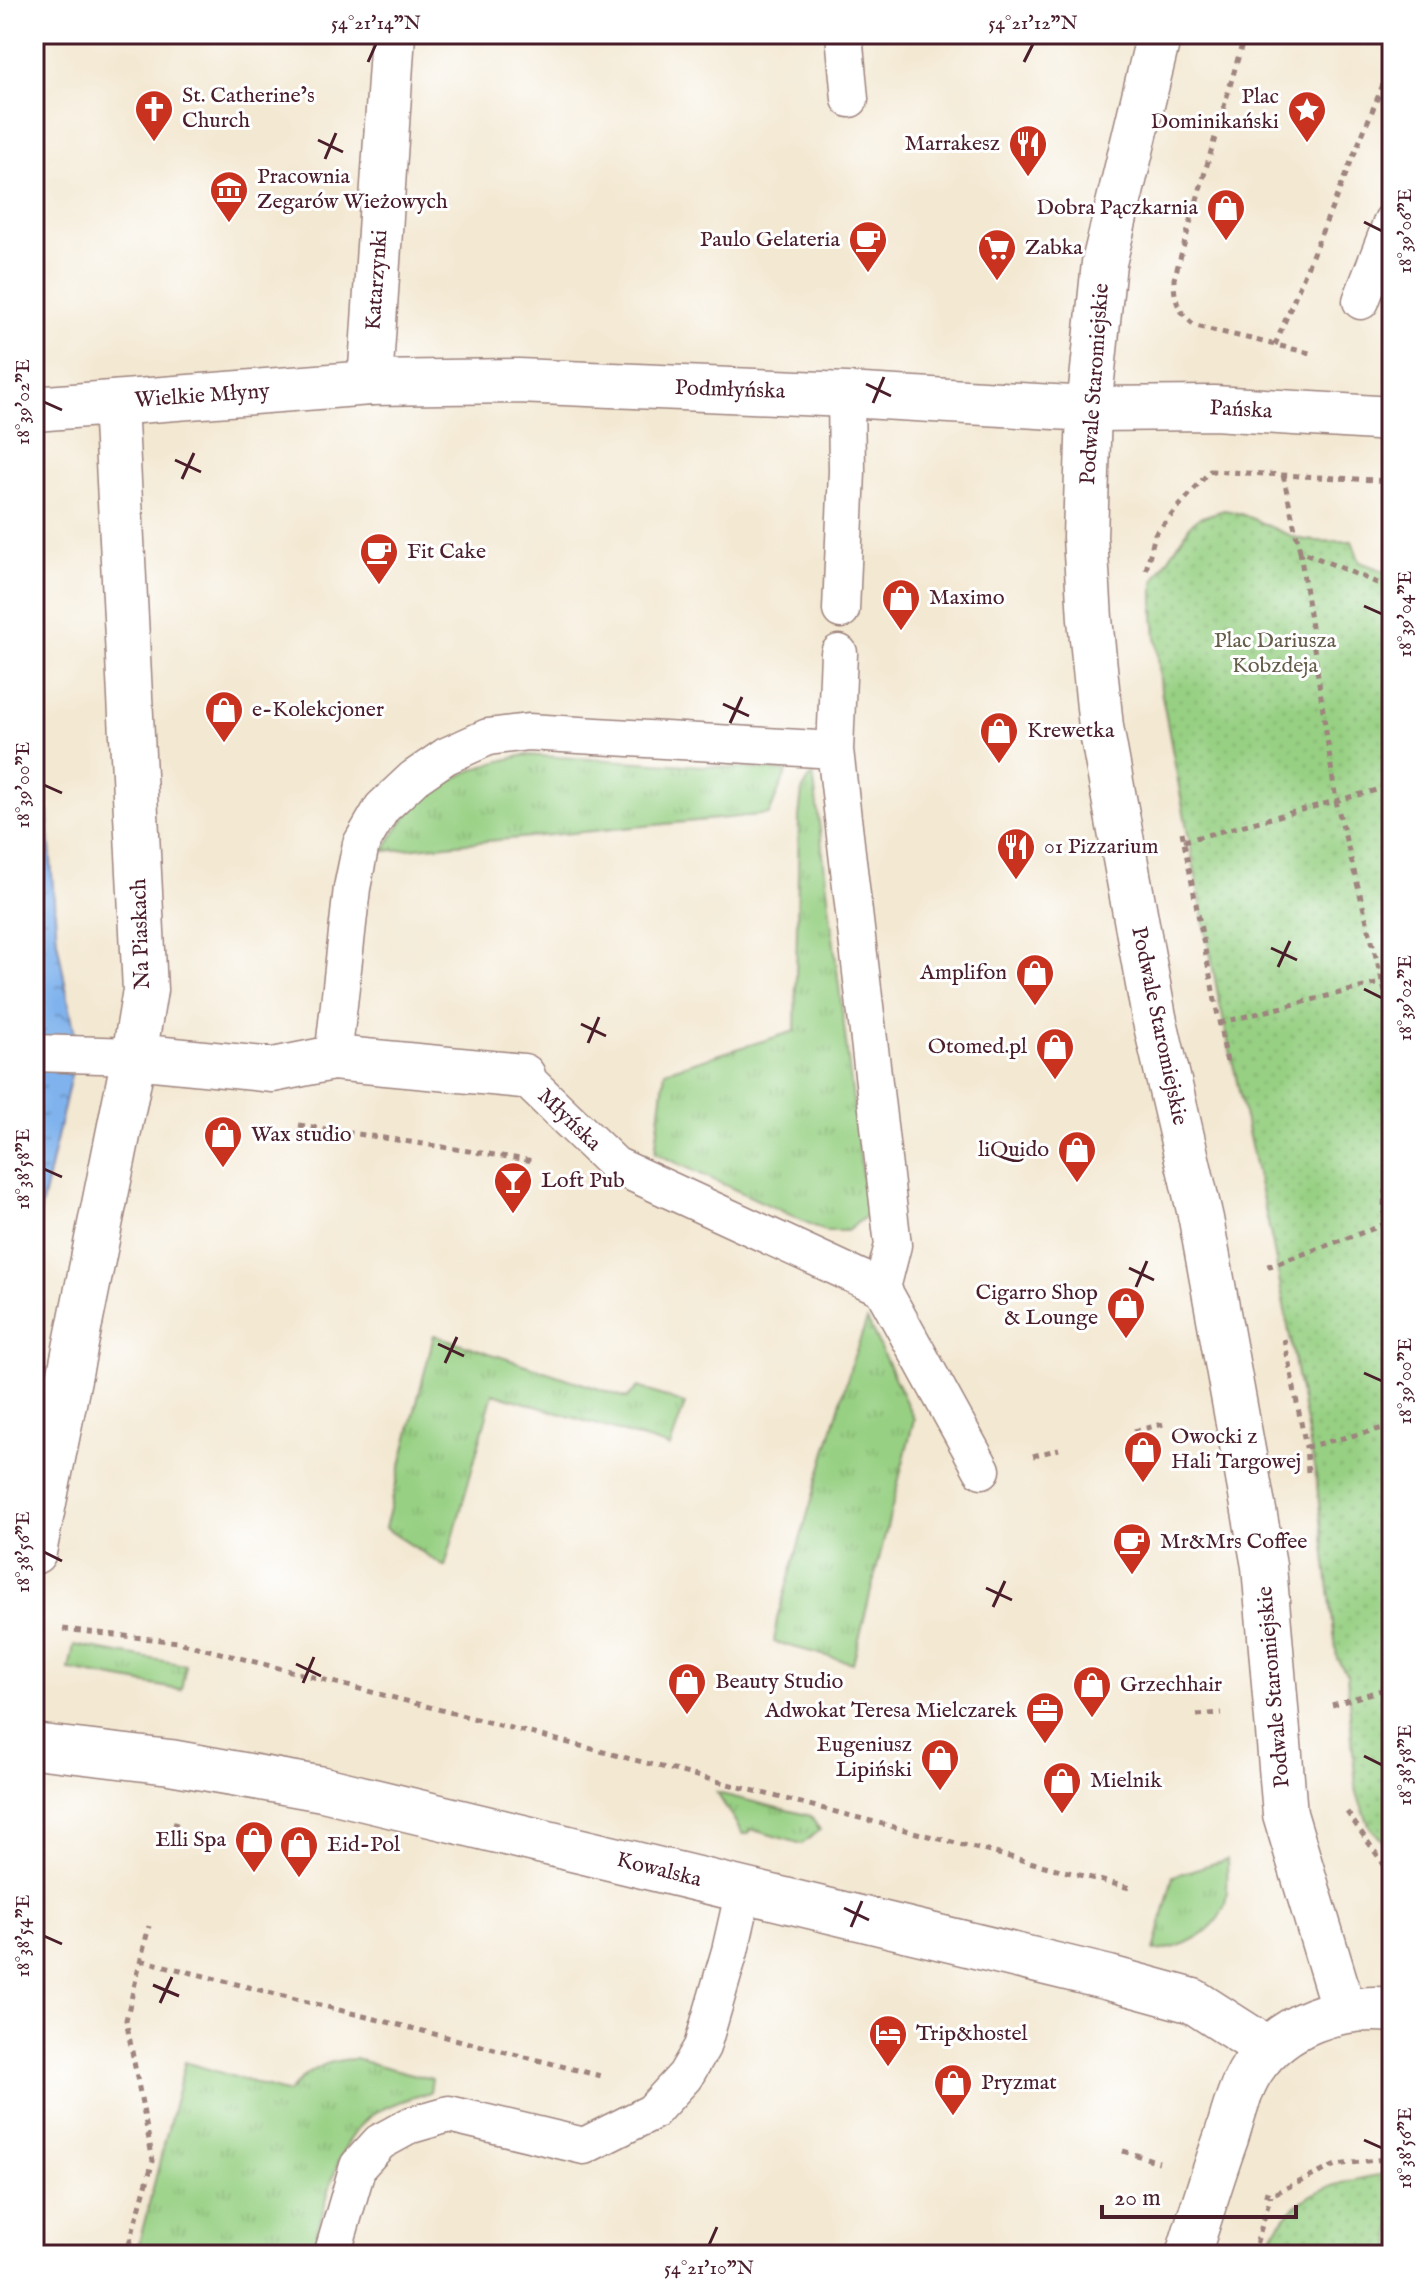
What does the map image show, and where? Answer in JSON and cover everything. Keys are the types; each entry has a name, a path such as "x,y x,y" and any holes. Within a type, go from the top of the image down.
{"street":[{"name":"Katarzynki","path":"370,383 393,34"},
{"name":"Podwale Staromiejskie","path":"1159,34 1104,263 1089,409 1085,537 1101,727 1154,1017 1201,1219 1264,1566 1285,1814 1344,2011"},
{"name":"Podmłyńska","path":"370,383 518,381 1089,409"},
{"name":"Wielkie Młyny","path":"34,409 370,383"},
{"name":"Na Piaskach","path":"34,1552 145,990 115,403"},
{"name":"Pańska","path":"1089,409 1214,408 1392,419"},
{"name":"Młyńska","path":"134,1056 273,1070 333,1058 523,1076"},
{"name":"Kowalska","path":"34,1746 170,1762 311,1787 1109,1978 1193,2001 1268,2049"},
{"path":"1188,2255 1238,2103 1251,2071 1268,2049 1303,2022 1344,2011 1392,2010"}],"lane":[{"path":"844,34 850,99"},
{"path":"1361,301 1392,221"},
{"path":"841,610 847,471 846,395"},
{"path":"839,653 835,750 893,1245 882,1288 982,1470"},
{"path":"333,1058 352,888 361,844 382,808 414,778 446,756 488,737 528,732 835,750"},
{"path":"34,1053 134,1056"},
{"name":"Młyńska","path":"523,1076 615,1165 882,1288"},
{"path":"332,2255 358,2166 380,2142 411,2125 449,2114 584,2146 652,2112 685,2076 702,2047 744,1890"}],"path":[{"path":"1245,34 1174,279 1174,298 1185,318 1196,326 1319,355"},
{"path":"1275,345 1392,63"},
{"path":"1145,574 1155,534 1210,471 1392,481"},
{"path":"1283,475 1300,551 1336,801 1392,1019"},
{"path":"1300,551 1392,589"},
{"path":"1184,841 1392,786"},
{"path":"1181,827 1228,1069"},
{"path":"1219,1023 1392,980"},
{"path":"287,1123 546,1163"},
{"path":"1392,1177 1386,1188 1383,1206 1392,1237"},
{"path":"1270,1266 1386,1224"},
{"path":"1267,1251 1273,1281"},
{"path":"1282,1327 1306,1447 1309,1478"},
{"path":"1134,1431 1168,1423"},
{"path":"1306,1447 1392,1426"},
{"path":"63,1629 178,1642 1130,1888"},
{"path":"1327,1706 1392,1687"},
{"path":"1344,1798 1347,1813 1392,1876"},
{"path":"172,1837 176,1822"},
{"path":"126,2255 153,2161 126,2020 149,1926"},
{"path":"141,1960 614,2079"},
{"path":"1253,2255 1271,2195 1336,2165 1392,2158"},
{"path":"34,2250 49,2255"}],"green space":[{"name":"Plac Dariusza Kobzdeja","path":"1224,510 1301,539 1352,541 1360,562 1392,574 1392,1851 1370,1827 1356,1789 1347,1675 1337,1659 1316,1477 1273,1246 1219,1000 1161,690 1154,581 1191,524"},
{"path":"525,755 787,771 769,814 384,851 410,812 442,785 480,767"},
{"path":"813,773 867,1215 847,1231 825,1231 655,1153 665,1071 795,1031 799,817 802,791"},
{"path":"867,1320 914,1419 853,1663 774,1642 777,1619"},
{"path":"434,1335 627,1398 638,1387 685,1404 670,1447 493,1393 445,1567 385,1528"},
{"path":"74,1645 186,1665 181,1690 69,1670"},
{"path":"717,1793 811,1816 820,1830 802,1844 750,1829 748,1834 743,1834"},
{"path":"1227,1859 1225,1904 1214,1923 1197,1938 1176,1947 1154,1951 1173,1876"},
{"path":"355,2059 432,2079 430,2092 381,2110 356,2130 338,2163 311,2255 136,2255 185,2062 288,2093 317,2068"},
{"path":"1392,2173 1392,2255 1264,2255 1273,2234 1298,2204 1331,2186"}],"water":[{"path":"34,634 57,940 76,1053 34,1240"}],"place":[{"name":"St. Catherine’s Church","path":"154,143"},
{"name":"Plac Dominikański","path":"1307,144"},
{"name":"Marrakesz","path":"1028,178"},
{"name":"Pracownia Zegarów Wieżowych","path":"229,224"},
{"name":"Dobra Pączkarnia","path":"1226,242"},
{"name":"Paulo Gelateria","path":"868,274"},
{"name":"Zabka","path":"997,282"},
{"name":"Fit Cake","path":"379,586"},
{"name":"Maximo","path":"901,632"},
{"name":"e-Kolekcjoner","path":"224,744"},
{"name":"Krewetka","path":"999,765"},
{"name":"01 Pizzarium","path":"1016,881"},
{"name":"Amplifon","path":"1035,1007"},
{"name":"Otomed.pl","path":"1055,1081"},
{"name":"Wax studio","path":"223,1169"},
{"name":"liQuido","path":"1077,1184"},
{"name":"Loft Pub","path":"513,1215"},
{"name":"Cigarro Shop & Lounge","path":"1126,1340"},
{"name":"Owocki z Hali Targowej","path":"1143,1484"},
{"name":"Mr&Mrs Coffee","path":"1132,1576"},
{"name":"Beauty Studio","path":"687,1716"},
{"name":"Grzechhair","path":"1092,1719"},
{"name":"Adwokat Teresa Mielczarek","path":"1045,1745"},
{"name":"Eugeniusz Lipiński","path":"940,1792"},
{"name":"Mielnik","path":"1062,1815"},
{"name":"Elli Spa","path":"254,1874"},
{"name":"Eid-Pol","path":"299,1879"},
{"name":"Trip&hostel","path":"888,2068"},
{"name":"Pryzmat","path":"953,2117"}]}
